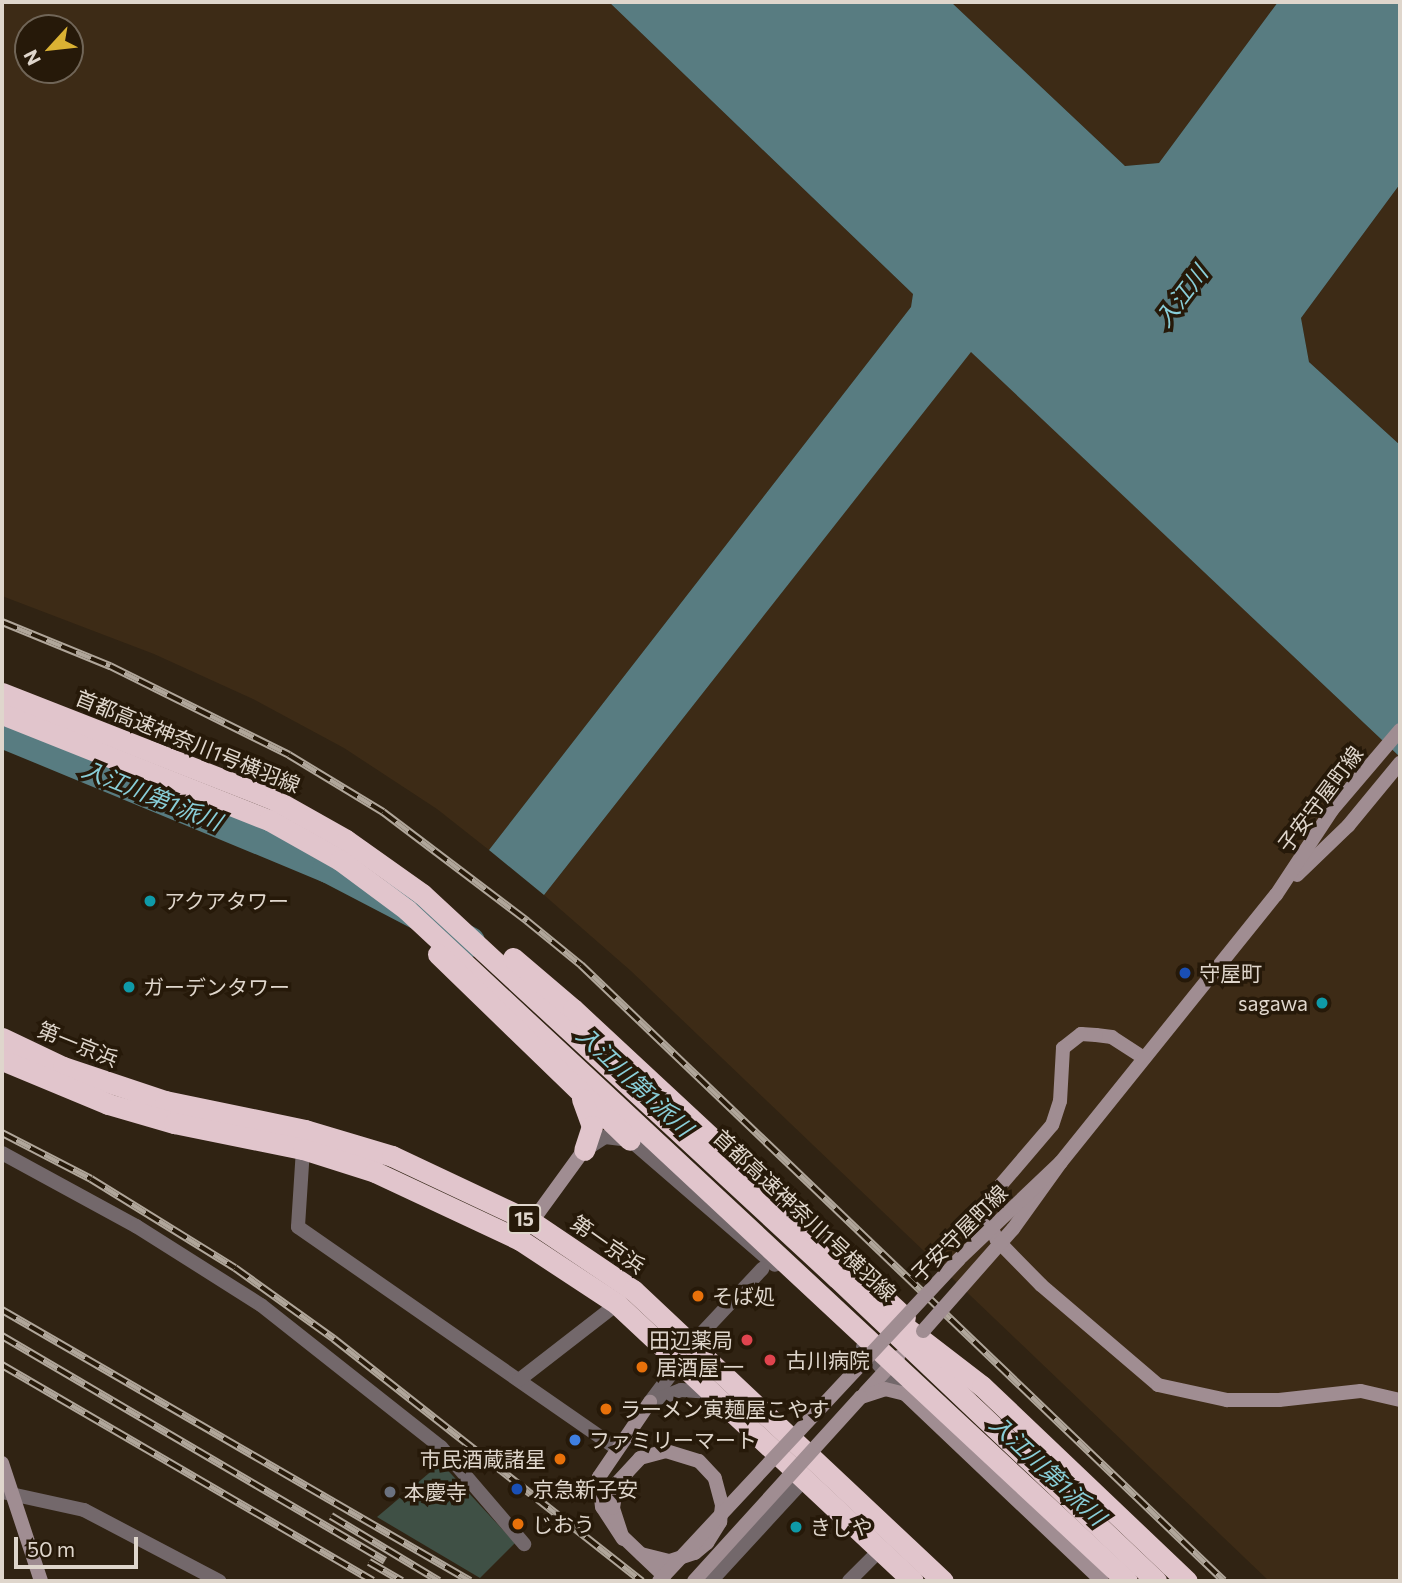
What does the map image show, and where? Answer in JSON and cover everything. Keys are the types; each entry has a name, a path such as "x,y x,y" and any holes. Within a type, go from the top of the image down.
{"highway":[{"name":"首都高速神奈川1号横羽線","path":"2,693 275,800 346,840 422,894 837,1278 1156,1581"},
{"name":"首都高速神奈川1号横羽線","path":"2,714 230,802 340,860 443,939 1127,1581"},
{"path":"230,802 300,844 391,913 630,1140"},
{"path":"422,894 518,961 573,1009 905,1317"},
{"name":"第一京浜","path":"2,1038 63,1068 165,1101 305,1130 392,1156 633,1290 943,1581"},
{"name":"第一京浜","path":"2,1060 108,1104 174,1123 303,1149 375,1172 526,1231 617,1304 913,1581"},
{"path":"574,1087 590,1114 592,1126 584,1150"},
{"path":"837,1278 982,1386 1188,1581"},
{"path":"898,1357 1058,1468 1181,1581"}],"street":[{"name":"子安守屋町線","path":"695,1581 1013,1229 1061,1162 1276,895 1332,810 1400,730"},
{"name":"子安守屋町線","path":"1276,895 1348,826 1400,763"},
{"path":"1144,1058 1112,1037 1096,1035 1082,1034 1062,1048 1060,1101 1052,1125 988,1200 985,1211 997,1240 1041,1285 1158,1384 1227,1399 1279,1400 1361,1391 1400,1400"},
{"path":"526,1231 584,1150 605,1137 630,1140 729,1229 853,1327 885,1339 923,1331"},
{"path":"303,1149 298,1227 616,1448"},
{"path":"2,1153 136,1226 261,1305 440,1447 524,1544"},
{"name":"子安守屋町線","path":"661,1578 905,1317 1061,1162"},
{"path":"661,1578 629,1545 622,1536 613,1508 617,1483 633,1464 657,1452 683,1453 706,1467 718,1485 722,1505 715,1533 695,1553 656,1560 631,1546 625,1541 620,1536 609,1523 598,1491 605,1463 692,1345 762,1269"},
{"path":"519,1380 617,1304"},
{"path":"853,1327 869,1358 883,1373 1102,1581"},
{"path":"869,1358 898,1357"},
{"path":"861,1397 885,1389 905,1394"},
{"path":"650,1402 681,1390 710,1392"},
{"path":"2,1463 7,1492 41,1581"},
{"path":"711,1581 804,1480"},
{"path":"7,1492 84,1510 219,1581"},
{"path":"849,1581 880,1550"}],"shaded area":[{"path":"2,2 609,2 913,294 911,307 489,850 437,809 344,748 253,699 154,654 2,596"},
{"path":"951,2 1278,2 1159,163 1125,166"},
{"path":"1400,184 1400,445 1309,362 1301,318"},
{"path":"971,351 1400,757 1400,1581 1269,1581 631,971 544,895"}],"green space":[{"path":"441,1463 515,1543 480,1578 377,1517"}],"water":[{"name":"入江川","path":"609,2 951,2 1125,166 1159,163 1278,2 1400,2 1400,184 1301,318 1309,362 1400,445 1400,757 971,352 544,895 489,850 911,307 913,294"}],"waterway":[{"name":"入江川第1派川","path":"2,733 328,868 470,942"}],"railway":[{"path":"2,622 110,666 289,755 383,812 527,921 581,965 1224,1581"},
{"path":"2,1133 91,1179 235,1268 334,1339 642,1581"},
{"path":"2,1310 470,1581"},
{"path":"2,1336 385,1561"},
{"path":"2,1365 373,1581"},
{"path":"331,1516 439,1581"},
{"path":"369,1562 402,1581"}],"place":[{"name":"アクアタワー","path":"150,901"},
{"name":"守屋町","path":"1185,973"},
{"name":"ガーデンタワー","path":"129,987"},
{"name":"sagawa","path":"1322,1003"},
{"name":"そば処","path":"698,1296"},
{"name":"田辺薬局","path":"747,1340"},
{"name":"古川病院","path":"770,1360"},
{"name":"居酒屋 一","path":"642,1367"},
{"name":"ラーメン寅麺屋こやす","path":"606,1409"},
{"name":"ファミリーマート","path":"575,1440"},
{"name":"市民酒蔵諸星","path":"560,1459"},
{"name":"京急新子安","path":"517,1489"},
{"name":"本慶寺","path":"390,1492"},
{"name":"じおう","path":"518,1524"},
{"name":"きしや","path":"796,1527"}]}
